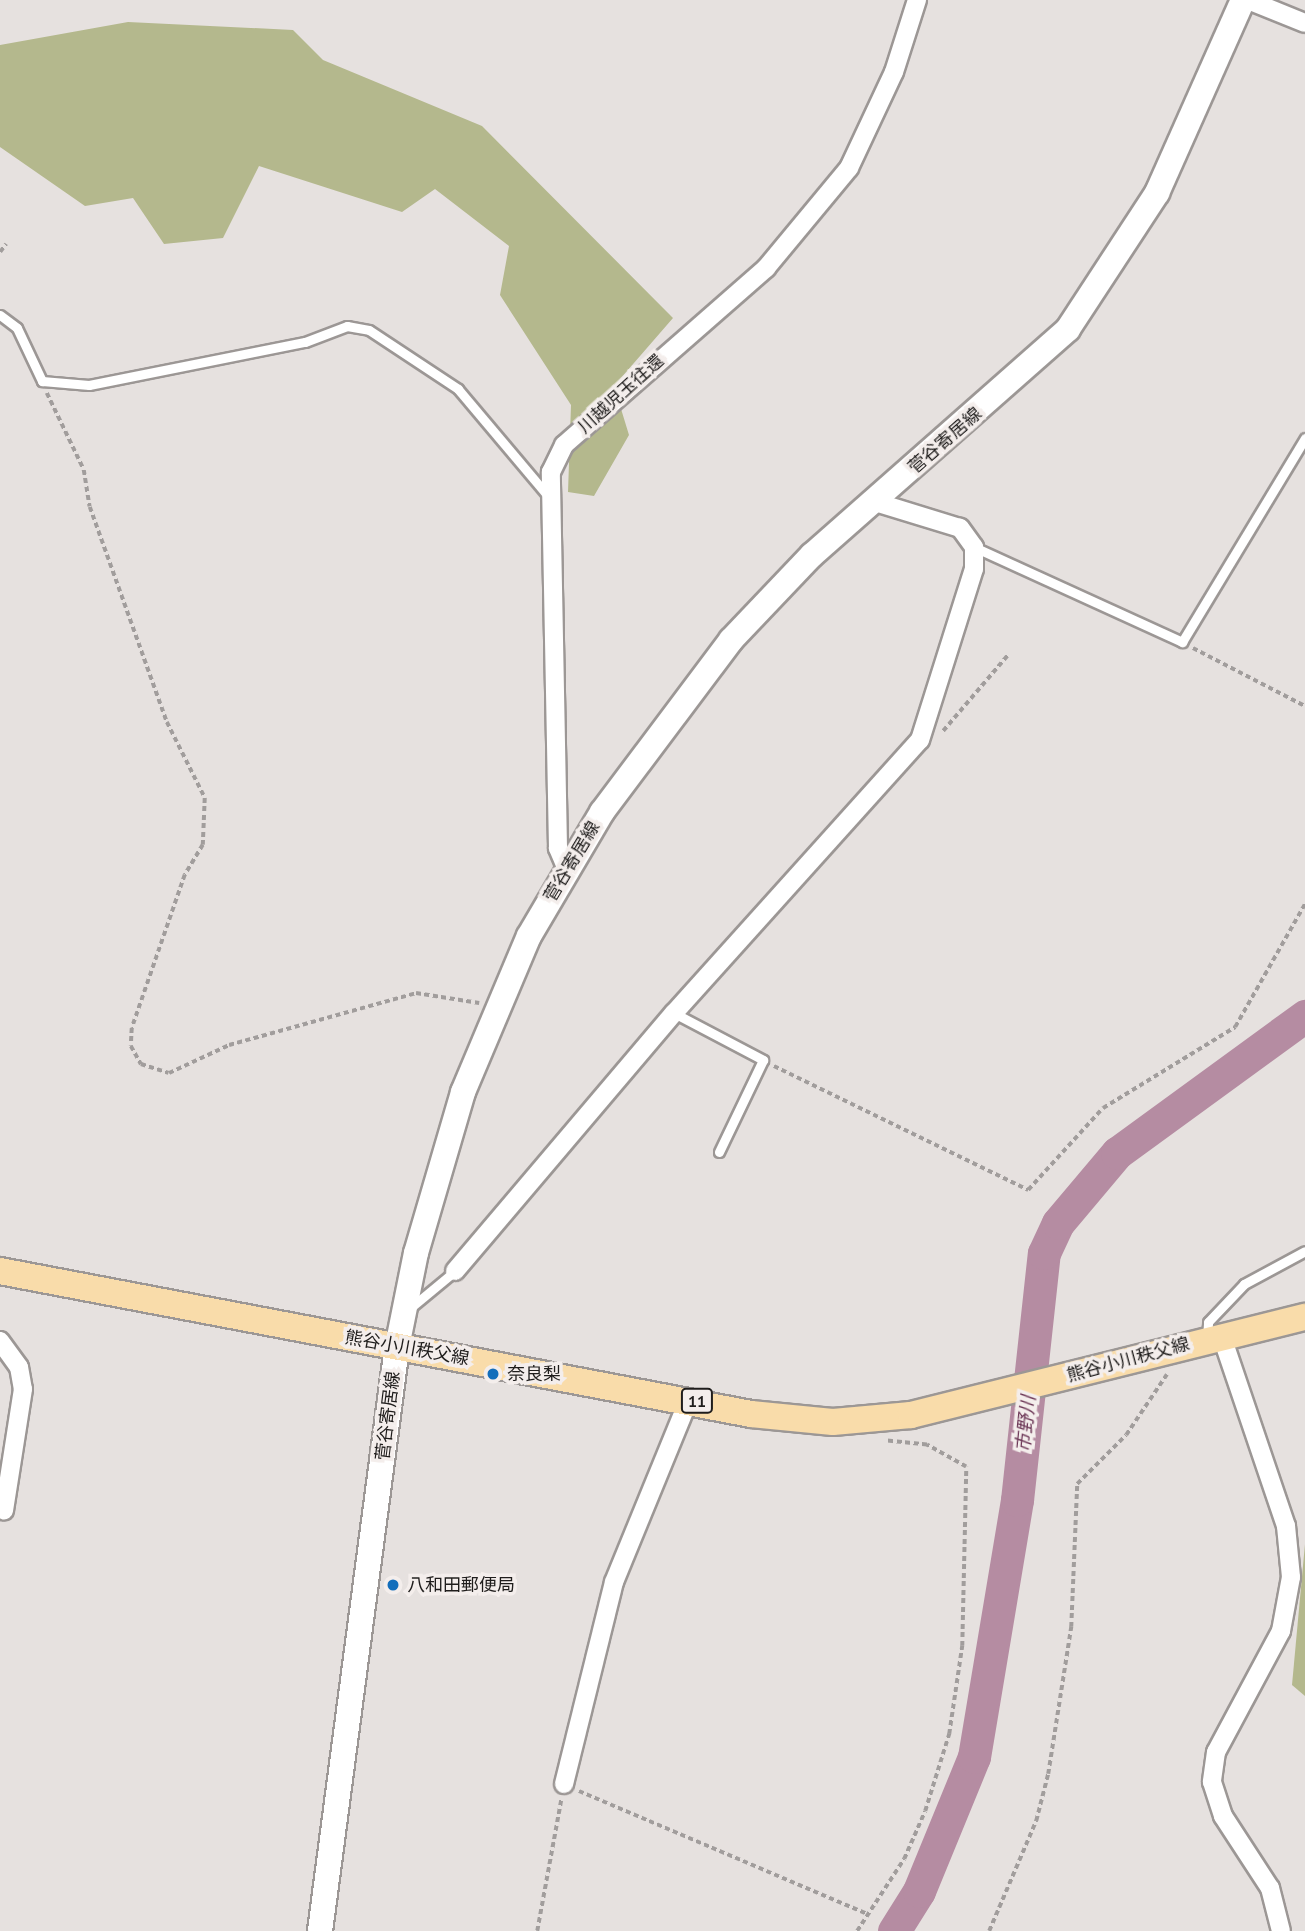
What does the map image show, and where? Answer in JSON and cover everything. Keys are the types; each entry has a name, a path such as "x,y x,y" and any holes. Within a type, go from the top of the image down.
{"main road":[{"name":"菅谷寄居線","path":"320,1931 404,1310 444,1146 496,1009 566,867 642,753 731,640 812,555 1027,370 1114,267 1157,193 1246,0"},
{"name":"熊谷小川秩父線","path":"0,1271 397,1347 689,1399 762,1415 870,1421 1305,1317"}],"street":[{"name":"川越児玉往還","path":"566,867 558,848 551,472 564,445 766,268 849,167 894,72 917,0"},
{"path":"1246,0 1305,23"},
{"path":"455,1271 674,1013 920,740 974,569 974,547 960,528 874,502"},
{"path":"0,1341 19,1367 23,1388 4,1511"},
{"path":"1205,1341 1286,1526 1291,1577 1280,1630 1216,1752 1212,1782 1223,1815 1270,1888 1281,1931"},
{"path":"570,1787 614,1582 689,1399"}],"lane":[{"path":"0,315 17,328 42,381 89,385 305,342 347,326 369,330 458,389 551,501"},
{"path":"974,547 1182,642 1305,438"},
{"path":"674,1013 763,1060 719,1152"},
{"path":"1205,1341 1208,1322 1244,1284 1305,1251"},
{"path":"404,1310 422,1303 455,1271"}],"path":[{"path":"0,252 6,244"},
{"path":"42,381 84,470 90,507 167,722 205,799 203,845 185,874 132,1028 131,1046 141,1064 169,1073 229,1045 416,993 438,991 496,1009"},
{"path":"1182,642 1305,706"},
{"path":"943,731 1007,656"},
{"path":"763,1060 1028,1191 1103,1108 1235,1027 1305,904"},
{"path":"989,1931 1036,1821 1048,1773 1071,1627 1077,1484 1126,1435 1205,1341"},
{"path":"857,1931 904,1859 948,1734 962,1646 970,1483 966,1467 954,1455 879,1440"},
{"path":"537,1931 570,1787 869,1915"}],"green space":[{"path":"128,22 293,30 323,60 482,126 673,318 614,386 629,435 594,496 568,492 571,405 500,295 509,246 435,189 402,212 259,166 223,238 164,244 133,198 85,206 0,147 0,45"},
{"path":"1305,1544 1305,1696 1292,1685"}],"waterway":[{"name":"市野川","path":"894,1931 919,1891 974,1757 1017,1500 1044,1253 1058,1223 1117,1153 1305,1016"}],"place":[{"name":"奈良梨","path":"493,1374"},
{"name":"八和田郵便局","path":"393,1585"}]}
